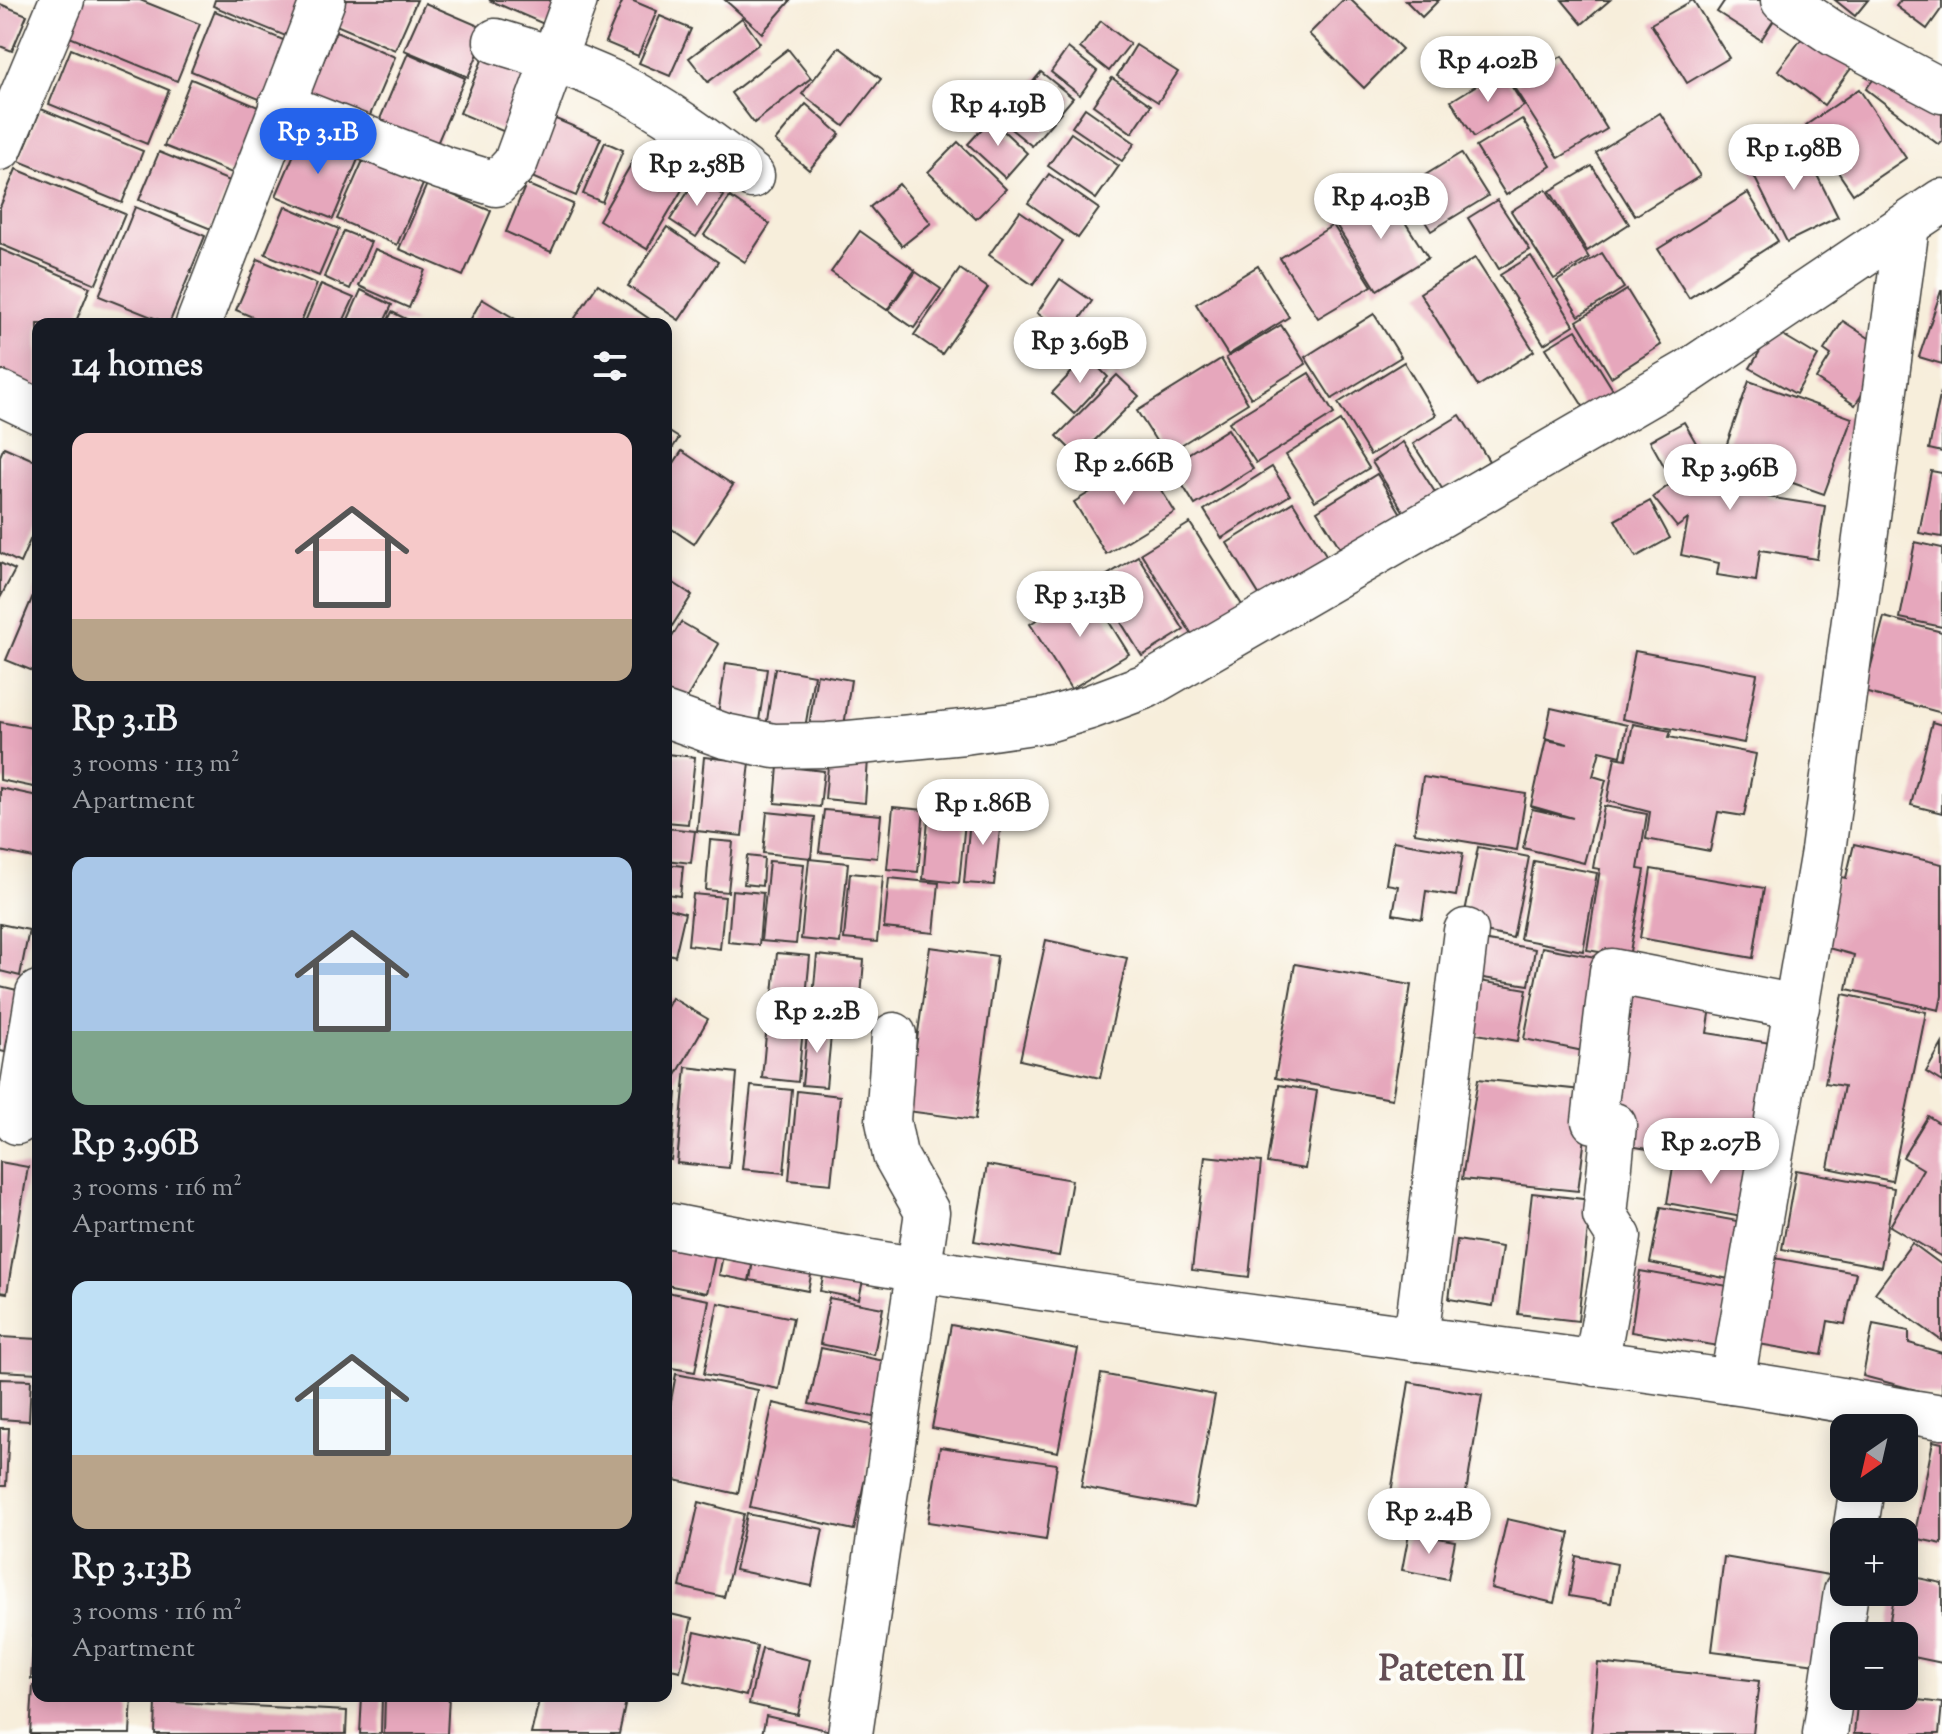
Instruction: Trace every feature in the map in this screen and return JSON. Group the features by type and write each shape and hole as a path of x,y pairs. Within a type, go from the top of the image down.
{"street":[{"path":"2,138 62,0"},
{"path":"200,318 323,0"},
{"path":"281,105 443,168 496,184 515,164 575,0"},
{"path":"1783,0 1834,34 1942,91"},
{"path":"496,41 554,58 613,83 658,108 752,176"},
{"path":"672,717 725,736 774,746 828,745 964,732 1047,720 1146,686 1688,372 1942,201"},
{"path":"1732,1382 1823,851 1907,226"},
{"path":"0,393 32,408"},
{"path":"1416,1339 1466,931"},
{"path":"1596,1364 1619,1237 1605,1215 1614,1125 1594,1121 1612,971 1797,1007"},
{"path":"18,1122 32,1032"},
{"path":"850,1734 916,1269 927,1212 895,1155 888,1121 894,1035"},
{"path":"672,1226 805,1253 1732,1382 1861,1414"},
{"path":"1918,1416 1941,1416"},
{"path":"1825,1734 1844,1606"}],"building":[{"path":"82,0 140,0 200,24 177,81 67,36"},
{"path":"215,0 323,0 305,44 213,6"},
{"path":"346,0 417,0 395,50 336,25"},
{"path":"489,0 565,0 553,28"},
{"path":"623,0 631,0 657,11 638,56 605,42"},
{"path":"725,0 791,0 762,33"},
{"path":"1343,0 1351,0 1402,49 1364,88 1309,34"},
{"path":"1405,0 1439,0 1422,17"},
{"path":"1562,0 1610,0 1582,24"},
{"path":"1693,0 1729,58 1687,83 1651,24"},
{"path":"1725,0 1773,0 1783,6 1761,40 1717,12"},
{"path":"1835,0 1868,0 1855,16"},
{"path":"1901,0 1942,0 1942,8 1927,29 1896,6"},
{"path":"425,3 488,30 468,77 404,50"},
{"path":"0,4 27,15 12,51 0,46"},
{"path":"215,11 288,42 264,101 191,71"},
{"path":"660,16 691,29 670,76 639,63"},
{"path":"742,18 760,43 708,82 689,58"},
{"path":"1101,21 1130,44 1109,71 1080,48"},
{"path":"1809,29 1855,63 1824,105 1778,70"},
{"path":"336,31 395,57 362,134 303,109"},
{"path":"1136,45 1178,72 1158,102 1117,76"},
{"path":"839,47 881,79 844,126 802,94"},
{"path":"487,48 539,70 512,135 460,113"},
{"path":"1068,48 1097,71 1080,95 1051,72"},
{"path":"71,49 169,90 147,144 49,104"},
{"path":"788,49 811,78 754,123 731,93"},
{"path":"408,53 465,78 431,158 374,133"},
{"path":"1562,56 1607,129 1559,158 1513,86"},
{"path":"1887,62 1942,103 1942,142 1939,145 1866,89"},
{"path":"1501,70 1524,106 1474,137 1451,101"},
{"path":"1041,72 1073,98 1032,146 1001,121"},
{"path":"1112,78 1151,105 1132,133 1093,105"},
{"path":"191,79 263,109 237,175 164,146"},
{"path":"1859,89 1906,158 1853,194 1806,125"},
{"path":"806,104 840,134 809,170 775,141"},
{"path":"1085,108 1135,143 1122,161 1072,127"},
{"path":"41,109 143,151 122,203 19,161"},
{"path":"1660,113 1700,176 1635,216 1596,153"},
{"path":"551,117 601,138 576,196 527,175"},
{"path":"991,119 1027,153 1005,178 968,144"},
{"path":"1522,119 1551,166 1506,195 1476,147"},
{"path":"303,133 359,157 333,219 276,196"},
{"path":"1071,133 1119,166 1096,199 1048,166"},
{"path":"1800,141 1838,217 1787,242 1749,166"},
{"path":"605,142 623,150 602,202 583,194"},
{"path":"958,142 1006,189 976,219 928,172"},
{"path":"159,152 230,181 211,229 139,200"},
{"path":"1461,153 1488,196 1431,231 1404,188"},
{"path":"365,156 424,182 397,245 337,219"},
{"path":"634,159 683,188 647,249 599,220"},
{"path":"1592,166 1629,224 1587,251 1550,191"},
{"path":"16,169 125,214 96,284 0,244 0,207"},
{"path":"1049,174 1099,209 1078,238 1028,203"},
{"path":"697,178 724,196 696,237 670,220"},
{"path":"427,184 491,211 463,276 399,249"},
{"path":"526,184 573,204 551,252 506,232"},
{"path":"899,184 931,223 902,246 870,207"},
{"path":"1546,189 1589,258 1554,279 1511,211"},
{"path":"1385,191 1428,258 1377,290 1335,223"},
{"path":"1748,193 1778,241 1689,298 1658,249"},
{"path":"730,197 770,224 745,262 704,235"},
{"path":"1497,200 1530,250 1499,269 1468,218"},
{"path":"285,206 339,229 319,276 265,254"},
{"path":"135,207 205,236 171,318 154,318 99,296"},
{"path":"1020,211 1063,241 1033,285 989,255"},
{"path":"1333,225 1372,286 1318,318 1280,258"},
{"path":"667,227 718,262 679,320 628,286"},
{"path":"344,231 371,242 350,289 324,277"},
{"path":"860,231 915,270 887,310 831,272"},
{"path":"0,249 90,287 77,318 32,318 32,390 0,377"},
{"path":"375,249 425,270 409,308 359,286"},
{"path":"1602,253 1624,288 1579,316 1557,281"},
{"path":"1531,256 1574,325 1544,344 1500,275"},
{"path":"1475,258 1534,351 1478,386 1420,293"},
{"path":"258,259 317,284 303,318 255,318 236,310"},
{"path":"1258,266 1289,317 1228,355 1196,304"},
{"path":"960,269 988,288 942,354 914,335"},
{"path":"916,272 941,289 914,328 888,310"},
{"path":"1060,279 1092,301 1069,335 1037,313"},
{"path":"321,284 354,298 345,318 307,318"},
{"path":"598,284 648,318 575,318"},
{"path":"361,290 392,305 386,318 349,318"},
{"path":"1627,290 1661,345 1611,377 1577,321"},
{"path":"1942,291 1942,364 1919,357"},
{"path":"482,299 514,318 471,318"},
{"path":"392,312 404,318 389,318"},
{"path":"1374,314 1401,357 1332,399 1305,357"},
{"path":"1843,321 1881,346 1865,369 1874,376 1855,405 1816,379 1831,355 1824,350"},
{"path":"1281,325 1306,364 1251,398 1226,358"},
{"path":"1773,329 1818,356 1796,394 1750,368"},
{"path":"1576,330 1615,393 1586,411 1546,348"},
{"path":"1087,356 1108,377 1074,414 1052,393"},
{"path":"1221,359 1248,403 1165,455 1137,411"},
{"path":"1404,362 1436,415 1370,455 1338,403"},
{"path":"1309,373 1334,414 1256,463 1229,422"},
{"path":"1117,375 1139,396 1078,457 1057,436"},
{"path":"1749,381 1852,418 1824,494 1722,458"},
{"path":"1942,391 1942,452 1929,449"},
{"path":"1460,415 1489,461 1443,490 1413,444"},
{"path":"1340,421 1369,468 1315,501 1286,455"},
{"path":"1684,422 1707,462 1728,489 1723,492 1729,494 1732,480 1770,486 1768,497 1825,506 1817,559 1760,550 1756,581 1717,575 1719,563 1681,555 1688,519 1677,527 1653,497 1673,482 1650,441"},
{"path":"1228,429 1253,469 1195,505 1170,465"},
{"path":"672,434 679,438 672,449"},
{"path":"1403,442 1440,500 1409,520 1372,462"},
{"path":"4,447 32,459 32,536 20,563 0,553 0,456"},
{"path":"682,451 733,485 694,544 672,529 672,466"},
{"path":"1142,460 1175,512 1106,554 1074,502"},
{"path":"1272,467 1290,495 1222,538 1204,510"},
{"path":"1931,471 1942,473 1942,537 1919,533"},
{"path":"1377,474 1403,517 1344,554 1317,511"},
{"path":"1650,501 1670,538 1636,557 1615,520"},
{"path":"1293,502 1331,563 1265,604 1227,543"},
{"path":"1190,523 1242,605 1193,636 1141,553"},
{"path":"1915,542 1942,548 1942,627 1900,618"},
{"path":"1138,556 1184,630 1142,656 1096,582"},
{"path":"0,563 15,570 0,598"},
{"path":"672,582 692,595 672,626"},
{"path":"1088,588 1129,654 1071,689 1030,624"},
{"path":"32,598 32,671 6,660"},
{"path":"1884,617 1942,632 1942,713 1864,692"},
{"path":"681,622 719,644 680,709 672,704 672,637"},
{"path":"1635,651 1757,674 1744,743 1622,719"},
{"path":"726,663 767,669 758,727 717,720"},
{"path":"775,668 814,675 803,740 765,734"},
{"path":"817,674 851,680 842,739 808,733"},
{"path":"1551,708 1627,725 1621,756 1600,751 1593,776 1606,780 1584,863 1523,848 1532,809 1573,818 1531,806 1546,740 1568,744 1545,738"},
{"path":"0,722 32,728 32,787 0,780"},
{"path":"1932,722 1942,725 1942,813 1911,805"},
{"path":"1633,724 1671,731 1669,737 1756,754 1744,816 1718,812 1710,851 1646,839 1650,812 1607,801 1615,757 1626,759"},
{"path":"672,755 695,757 688,824 672,823"},
{"path":"829,755 868,759 865,803 825,799"},
{"path":"704,757 750,762 742,836 697,831"},
{"path":"778,766 824,771 820,807 775,803"},
{"path":"1423,777 1526,794 1517,850 1414,833"},
{"path":"0,788 32,795 32,858 0,851"},
{"path":"1604,806 1647,814 1638,869 1645,870 1629,957 1587,950 1600,869 1593,868"},
{"path":"893,807 924,810 918,872 887,869"},
{"path":"929,808 966,811 959,883 923,879"},
{"path":"971,808 1002,811 994,885 964,883"},
{"path":"824,810 881,815 877,858 819,852"},
{"path":"767,812 815,817 811,858 763,853"},
{"path":"672,829 695,831 691,863 672,861"},
{"path":"710,840 733,842 728,892 706,890"},
{"path":"1393,841 1463,853 1456,896 1426,891 1422,919 1393,914 1398,886 1386,884"},
{"path":"1854,844 1942,864 1942,996 1939,1010 1847,989 1854,955 1821,946 1837,876 1846,878"},
{"path":"1478,847 1529,857 1513,938 1462,927"},
{"path":"747,856 764,858 762,886 744,884"},
{"path":"809,859 848,863 840,943 801,939"},
{"path":"769,861 804,864 796,944 761,941"},
{"path":"1534,861 1597,873 1583,951 1520,939"},
{"path":"672,865 683,866 680,896 672,895"},
{"path":"1651,869 1764,888 1753,958 1640,938"},
{"path":"850,873 883,876 877,942 844,939"},
{"path":"889,878 939,883 934,933 884,928"},
{"path":"732,890 763,893 759,945 728,942"},
{"path":"693,894 725,897 720,949 688,945"},
{"path":"672,910 685,913 675,956 672,955"},
{"path":"0,924 29,930 20,976 0,971"},
{"path":"1476,939 1535,949 1529,985 1470,976"},
{"path":"1046,940 1127,958 1100,1078 1020,1060"},
{"path":"930,947 997,956 975,1120 907,1111"},
{"path":"1542,947 1606,959 1588,1052 1524,1039"},
{"path":"777,953 810,956 804,1017 771,1014"},
{"path":"817,955 864,960 859,1022 811,1017"},
{"path":"1295,964 1411,985 1392,1099 1275,1078"},
{"path":"1480,981 1527,989 1518,1041 1471,1033"},
{"path":"0,986 17,990 5,1052 0,1051"},
{"path":"1622,994 1713,995 1707,1033 1777,1044 1763,1138 1696,1128 1692,1156 1623,1145 1600,1118"},
{"path":"1843,994 1926,1012 1892,1181 1828,1168 1844,1086 1825,1083"},
{"path":"672,998 708,1019 672,1082"},
{"path":"808,1023 832,1025 826,1087 802,1085"},
{"path":"767,1024 803,1028 798,1082 762,1078"},
{"path":"1942,1044 1942,1082 1926,1072"},
{"path":"686,1067 737,1073 729,1168 677,1163"},
{"path":"1478,1079 1591,1091 1578,1191 1462,1179"},
{"path":"1279,1085 1317,1091 1305,1169 1267,1163"},
{"path":"751,1086 792,1090 784,1173 742,1169"},
{"path":"797,1091 840,1096 831,1184 789,1180"},
{"path":"672,1093 677,1093 672,1149"},
{"path":"1928,1116 1942,1125 1942,1257 1890,1226 1923,1169 1903,1157"},
{"path":"1675,1155 1756,1169 1747,1218 1667,1203"},
{"path":"1205,1156 1261,1162 1249,1277 1192,1270"},
{"path":"0,1162 28,1167 7,1293 0,1292"},
{"path":"987,1165 1072,1180 1059,1256 974,1241"},
{"path":"1796,1170 1894,1188 1881,1267 1782,1249"},
{"path":"1532,1193 1591,1200 1578,1321 1518,1314"},
{"path":"1661,1207 1737,1221 1729,1279 1650,1263"},
{"path":"1457,1240 1502,1247 1493,1306 1449,1299"},
{"path":"672,1243 717,1246 707,1293 672,1286"},
{"path":"1912,1243 1942,1265 1942,1341 1875,1293"},
{"path":"725,1246 814,1259 808,1291 750,1280 753,1260 749,1281 719,1275"},
{"path":"1769,1257 1856,1273 1845,1324 1828,1321 1822,1355 1753,1343"},
{"path":"826,1263 865,1271 859,1299 820,1291"},
{"path":"1640,1271 1728,1286 1719,1346 1631,1332"},
{"path":"672,1293 709,1300 695,1372 672,1368"},
{"path":"829,1298 883,1308 874,1355 820,1344"},
{"path":"718,1303 793,1318 779,1389 704,1374"},
{"path":"1873,1324 1909,1331 1909,1343 1942,1353 1942,1391 1939,1396 1863,1376"},
{"path":"951,1325 1078,1349 1058,1452 932,1428"},
{"path":"0,1337 32,1339 32,1373 0,1371"},
{"path":"821,1348 889,1362 878,1418 809,1404"},
{"path":"676,1374 758,1390 738,1494 672,1479 672,1395"},
{"path":"1101,1374 1215,1395 1194,1508 1081,1487"},
{"path":"0,1379 31,1380 29,1421 0,1419"},
{"path":"1409,1382 1482,1395 1464,1505 1391,1493"},
{"path":"773,1403 876,1426 854,1530 750,1507"},
{"path":"0,1428 9,1428 6,1486 0,1486"},
{"path":"1933,1441 1942,1443 1942,1544 1918,1539 1918,1518"},
{"path":"940,1447 1057,1464 1046,1540 928,1522"},
{"path":"699,1502 744,1514 724,1597 680,1587"},
{"path":"747,1514 823,1529 812,1586 735,1570"},
{"path":"1507,1519 1570,1533 1554,1603 1491,1588"},
{"path":"1409,1533 1455,1541 1448,1579 1402,1570"},
{"path":"1576,1556 1617,1564 1611,1603 1569,1596"},
{"path":"1724,1557 1829,1575 1816,1664 1712,1651"},
{"path":"1918,1578 1942,1583 1942,1663 1918,1658 1918,1622 1890,1622 1892,1606 1918,1606"},
{"path":"672,1614 692,1619 680,1671 672,1669"},
{"path":"695,1632 757,1646 746,1696 684,1681"},
{"path":"762,1648 810,1660 798,1715 749,1704"},
{"path":"1598,1663 1759,1681 1753,1734 1591,1734"},
{"path":"1918,1700 1942,1703 1939,1734 1854,1734 1857,1710 1918,1710"},
{"path":"32,1702 132,1702 130,1734 30,1734"},
{"path":"156,1702 347,1711 346,1734 155,1734"},
{"path":"362,1702 382,1702 381,1734 360,1734"},
{"path":"385,1702 449,1702 447,1734 384,1734"},
{"path":"539,1702 626,1702 619,1734 531,1734"},
{"path":"766,1716 840,1733 762,1734"}],"district":[{"name":"Pateten II","path":"1452,1667"}]}
